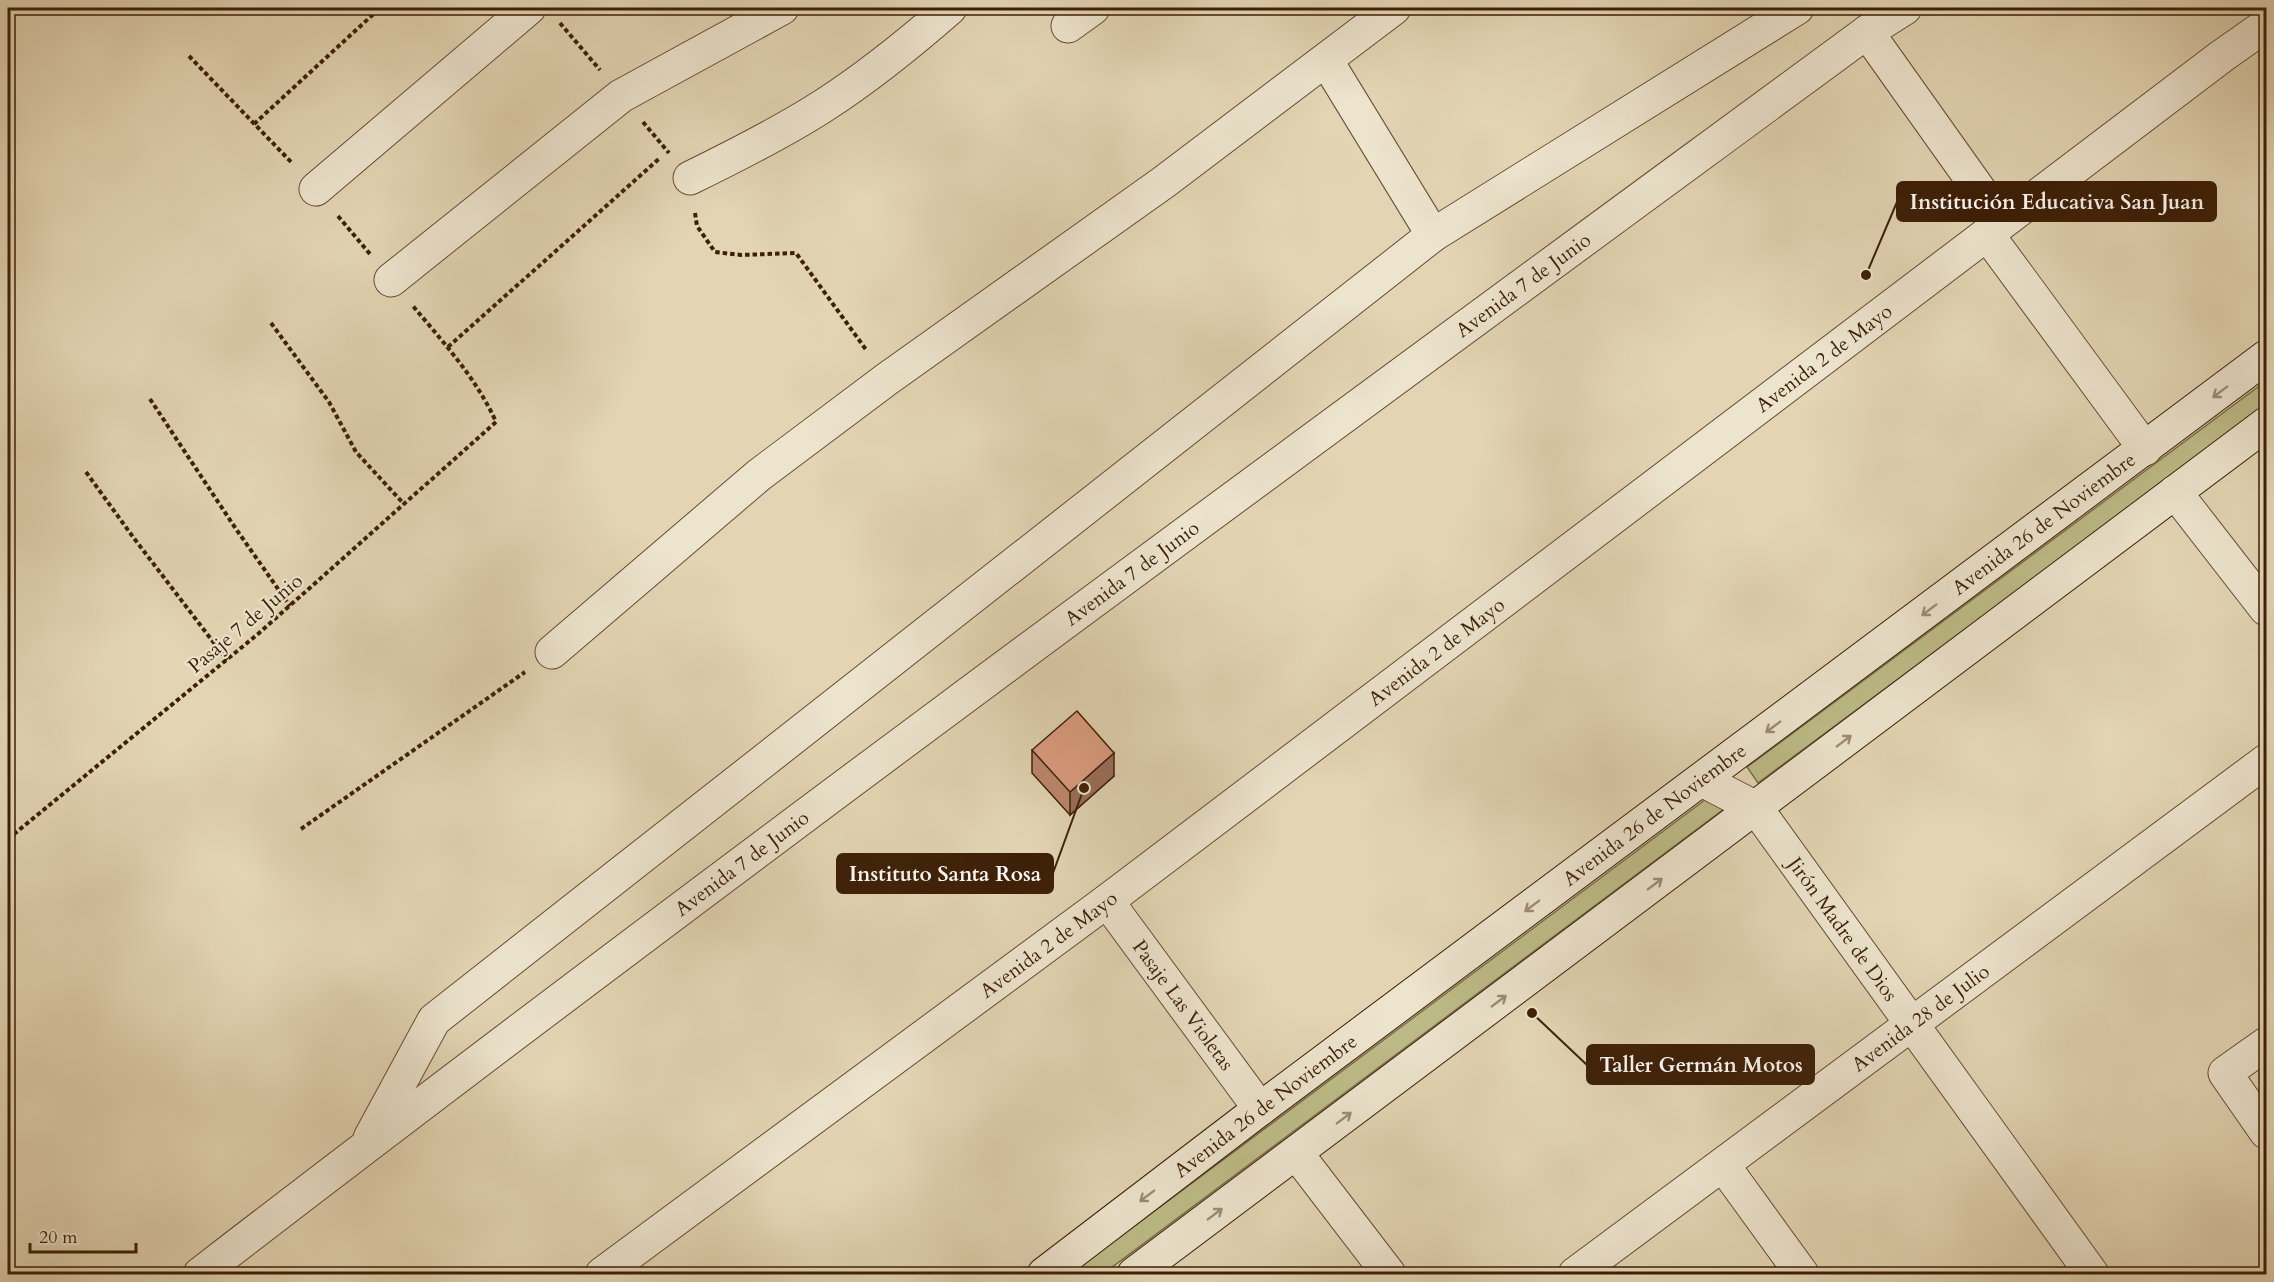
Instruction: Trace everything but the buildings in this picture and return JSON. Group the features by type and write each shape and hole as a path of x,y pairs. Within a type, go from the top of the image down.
{"street":[{"path":"316,189 528,8"},
{"path":"391,280 621,96 782,8"},
{"path":"690,178 746,151 824,106 906,47 950,8"},
{"path":"552,652 759,475 887,379 1164,182 1394,8"},
{"name":"Avenida 7 de Junio","path":"365,1147 434,1020 1432,235 1797,8"},
{"name":"Avenida 7 de Junio","path":"200,1275 365,1147 946,710 1867,32 1905,8"},
{"name":"Avenida 2 de Mayo","path":"602,1275 1107,901 2266,25"},
{"path":"1867,32 1995,228 2145,449"},
{"path":"1326,60 1432,235"},
{"name":"Avenida 26 de Noviembre","path":"1044,1275 1260,1109 2266,357"},
{"path":"1134,1275 2266,424"},
{"path":"2175,492 2266,609"},
{"name":"Avenida 28 de Julio","path":"1575,1275 2266,761"},
{"name":"Jirón Madre de Dios","path":"1702,780 1755,808 2092,1275"},
{"name":"Pasaje Las Violetas","path":"1107,901 1260,1109"},
{"path":"2266,1044 2225,1073 2266,1132"},
{"path":"1297,1154 1389,1275"},
{"path":"1723,1165 1802,1275"}],"path":[{"path":"254,124 380,8"},
{"path":"189,56 316,189 448,347 667,151"},
{"path":"271,323 329,402 356,452 404,504"},
{"name":"Pasaje 7 de Junio","path":"8,839 227,660 496,422 480,393 448,347"},
{"path":"150,399 236,530 290,606"},
{"path":"86,472 227,660"},
{"path":"301,829 552,652"}],"shaded area":[{"path":"2266,381 2266,406 1758,783 1747,767"},
{"path":"1713,794 1724,809 1103,1274 1070,1274"}],"place":[{"name":"Institución Educativa San Juan","path":"1866,275"},
{"name":"Instituto Santa Rosa","path":"1084,788"},
{"name":"Taller Germán Motos","path":"1532,1013"}]}
